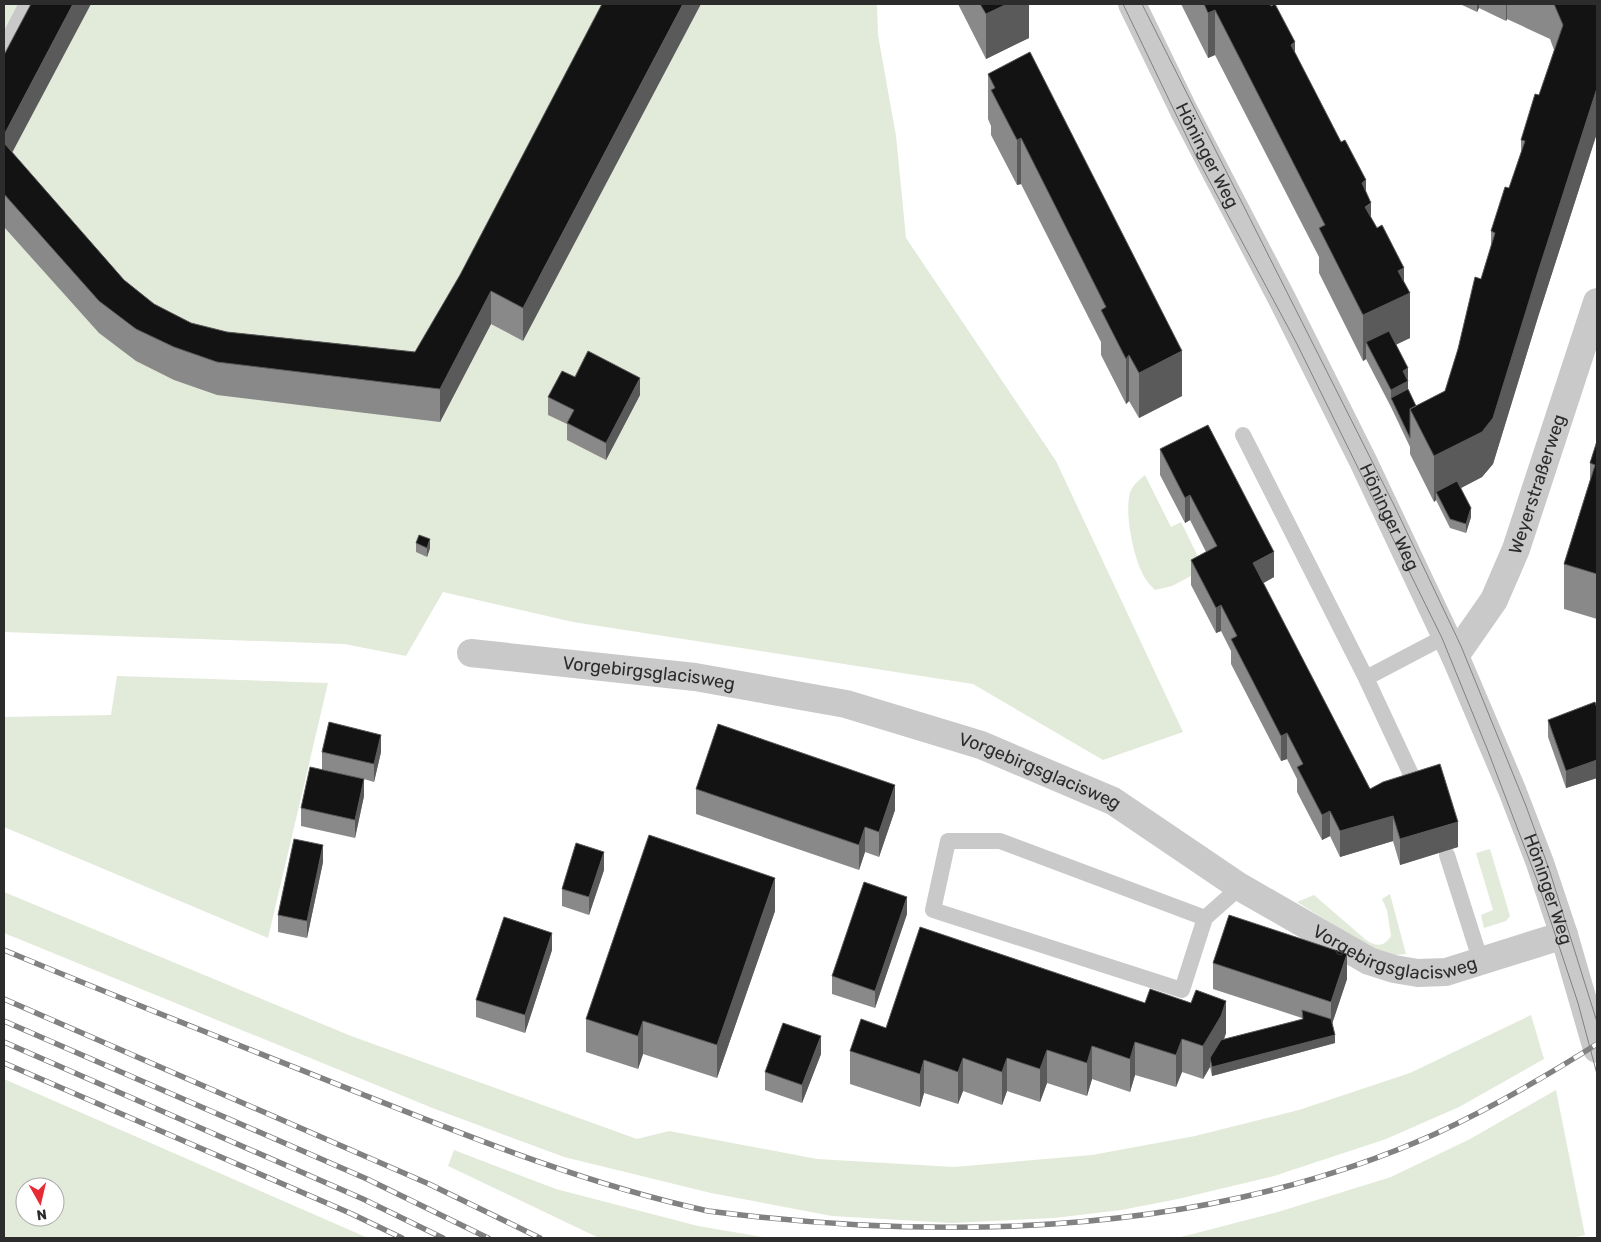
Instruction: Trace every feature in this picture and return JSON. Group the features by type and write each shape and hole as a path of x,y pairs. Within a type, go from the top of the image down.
{"street":[{"name":"Höninger Weg","path":"1132,4 1184,112 1281,297 1363,461 1451,646 1512,790 1564,935 1597,1049"},
{"name":"Weyerstraßerweg","path":"1451,646 1494,600 1516,549 1597,302"},
{"name":"Vorgebirgsglacisweg","path":"471,653 695,677 846,704 981,745 1113,801 1240,887 1369,961 1394,969 1418,973 1446,972 1564,935"}],"lane":[{"path":"4,48 27,4"},
{"path":"1243,435 1366,678 1416,785"},
{"path":"1366,678 1451,646"},
{"path":"1205,918 1000,841 948,841 933,910 1182,990 1205,918 1240,887"},
{"path":"1447,855 1481,962"}],"green space":[{"path":"4,4 877,4 878,35 896,136 906,238 1056,461 1183,732 1103,760 973,684 573,622 443,592 406,656 344,644 4,632"},
{"path":"1145,475 1171,527 1181,522 1204,569 1172,586 1155,590 1147,581 1137,560 1129,524 1128,502 1130,493 1138,481"},
{"path":"117,676 328,683 268,938 4,827 4,717 111,715"},
{"path":"1490,849 1510,916 1506,921 1484,928 1481,915 1493,910 1476,853"},
{"path":"4,892 351,1036 637,1139 669,1131 817,1159 954,1167 1092,1155 1195,1136 1299,1110 1410,1073 1531,1015 1544,1059 1459,1107 1386,1139 1274,1176 1178,1199 1121,1210 1054,1218 952,1223 832,1216 711,1193 564,1157 435,1109 4,933"},
{"path":"1390,894 1406,954 1384,956 1297,902 1314,895 1366,940 1380,945 1391,936 1387,910 1382,899"},
{"path":"4,1079 368,1238 4,1238"},
{"path":"1556,1090 1585,1235 1572,1238 1168,1238 1181,1237 1278,1212 1391,1177 1470,1139"},
{"path":"454,1150 556,1189 698,1226 768,1238 599,1238 448,1166"}],"building":[{"path":"31,4 73,4 4,135 4,55"},
{"path":"602,4 683,4 523,308 491,291 440,389 217,362 174,347 136,329 99,301 4,194 4,143 124,280 154,304 191,323 227,332 415,352 460,275"},
{"path":"980,4 1007,4 986,14"},
{"path":"1204,4 1270,4 1271,6 1275,4 1295,42 1291,45 1341,142 1345,140 1366,180 1362,183 1371,203 1365,207 1377,228 1382,225 1404,268 1398,271 1410,293 1363,315 1319,228 1325,225 1215,10 1208,13"},
{"path":"1554,4 1597,4 1597,88 1493,418 1482,432 1434,456 1410,409 1445,391 1458,349 1475,277 1481,279 1495,233 1491,231 1505,187 1509,188 1525,141 1521,140 1535,94 1539,95 1563,25"},
{"path":"1030,52 1182,351 1139,373 1129,355 1126,359 1101,310 1106,307 1021,138 1017,140 991,90 995,88 988,74"},
{"path":"1389,331 1408,368 1403,371 1408,381 1391,390 1366,342"},
{"path":"588,351 640,378 606,443 567,423 574,410 548,397 562,371 575,377"},
{"path":"1408,389 1416,406 1410,409 1410,438 1391,398"},
{"path":"1208,425 1274,552 1253,563 1370,789 1383,782 1440,764 1458,822 1400,839 1393,816 1340,831 1330,811 1322,815 1297,767 1303,764 1287,733 1281,736 1231,639 1237,636 1221,605 1216,608 1191,560 1217,546 1190,495 1185,498 1160,449"},
{"path":"1597,441 1597,574 1564,564 1595,465 1590,463"},
{"path":"1457,481 1471,508 1466,524 1450,519 1436,492"},
{"path":"419,535 430,539 427,548 416,543"},
{"path":"1595,702 1597,708 1597,760 1566,771 1548,720"},
{"path":"329,722 381,735 374,764 322,752"},
{"path":"718,724 895,785 879,832 865,827 859,845 696,789"},
{"path":"310,767 364,779 355,820 301,808"},
{"path":"649,835 775,878 717,1045 643,1021 638,1036 586,1019"},
{"path":"294,839 323,845 307,921 278,915"},
{"path":"576,843 604,852 589,897 562,889"},
{"path":"864,882 907,897 875,991 832,976"},
{"path":"1229,915 1347,954 1331,1002 1213,963"},
{"path":"504,917 552,933 525,1015 476,1000"},
{"path":"920,927 1145,1003 1150,989 1191,1003 1196,990 1226,1001 1221,1016 1203,1046 1182,1039 1176,1055 1135,1042 1130,1059 1092,1046 1087,1063 1047,1050 1040,1069 1007,1058 1002,1072 963,1058 958,1072 924,1060 920,1074 850,1051 861,1019 886,1028"},
{"path":"1302,1010 1331,1019 1335,1035 1212,1067 1210,1058 1221,1040 1303,1019"},
{"path":"783,1023 821,1036 802,1085 765,1072"}],"tram line":[{"path":"1123,4 1196,156 1296,342 1442,638 1488,751 1537,880 1578,1003 1597,1074"},
{"path":"1142,4 1394,505 1461,646 1526,806 1549,869 1597,1022"}],"railway":[{"path":"4,950 449,1128 577,1175 708,1211 799,1221 891,1226 984,1227 1077,1222 1169,1211 1260,1193 1349,1168 1435,1134 1518,1092 1597,1044"},
{"path":"4,999 429,1184 540,1238"},
{"path":"4,1021 367,1179 488,1238"},
{"path":"4,1042 363,1199 443,1238"},
{"path":"4,1063 352,1214 402,1238"}]}
